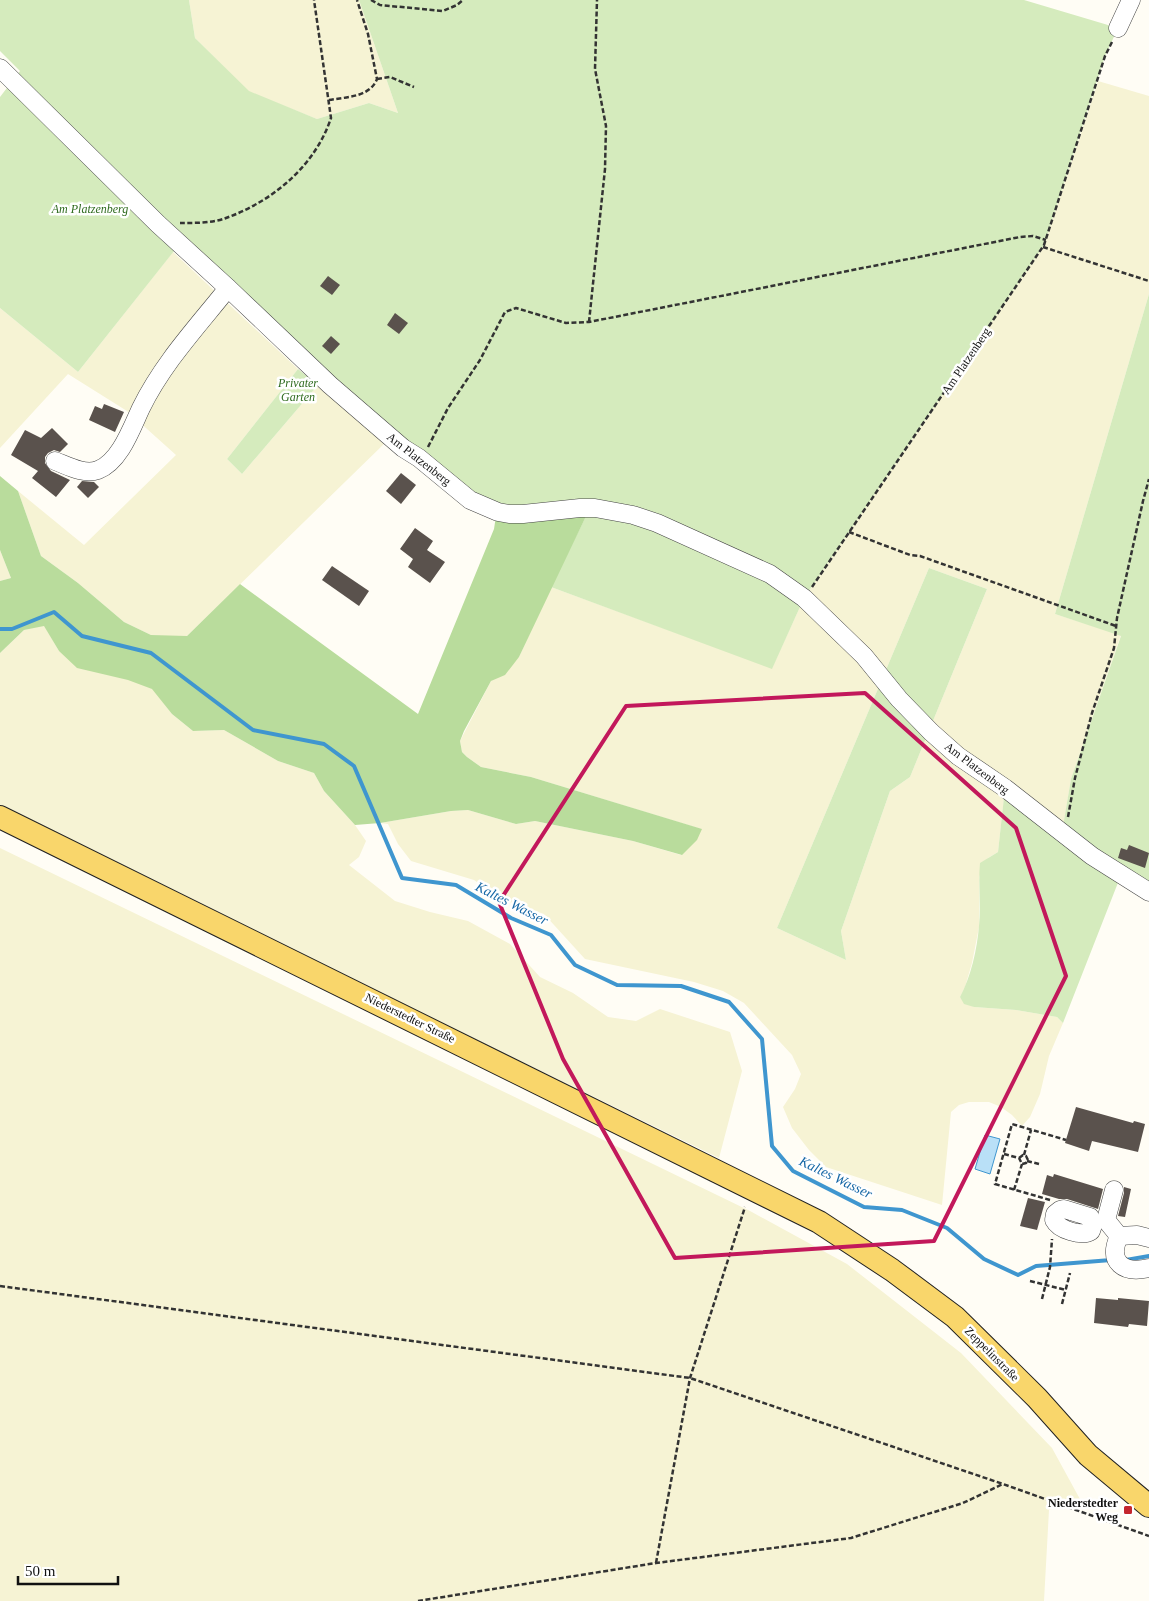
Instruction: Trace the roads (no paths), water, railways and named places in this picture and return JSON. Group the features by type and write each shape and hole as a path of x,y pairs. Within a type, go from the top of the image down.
{"main road":[{"name":"Niederstedter Straße","path":"0,817 819,1222"},
{"name":"Zeppelinstraße","path":"819,1222 892,1270 955,1317 1036,1398 1088,1456 1149,1506"}],"street":[{"path":"1118,28 1131,0"},
{"name":"Am Platzenberg","path":"0,68 158,224 330,385 403,448 419,458 470,500 498,512 510,514 595,508 633,515 657,523 770,574 804,598 864,656 899,698 931,732 958,756 1004,788 1092,856 1149,892"},
{"path":"54,461 84,472 99,470 112,461 125,442 166,363 228,288"},
{"path":"1058,1210 1054,1219 1059,1227 1085,1234 1099,1221 1114,1190"},
{"path":"1099,1221 1119,1236 1137,1235 1149,1238"},
{"path":"1119,1236 1116,1243 1118,1263 1123,1268 1133,1270 1149,1268"}],"water":[{"path":"985,1135 1000,1139 990,1174 975,1169"}],"waterway":[{"name":"Kaltes Wasser","path":"0,629 12,629 54,612 82,636 151,653 253,730 324,744 354,766 402,878 456,885 511,918 551,935 575,965 617,985 681,986 729,1002 762,1039 772,1146 793,1171 864,1207 902,1210 947,1228 984,1259 1018,1275 1036,1266 1111,1260"},
{"name":"Kaltes Wasser","path":"1126,1260 1149,1256"}],"place":[{"name":"Niederstedter Weg","path":"1128,1510"}],"park label":[{"name":"Privater Garten","path":"298,390"}]}
